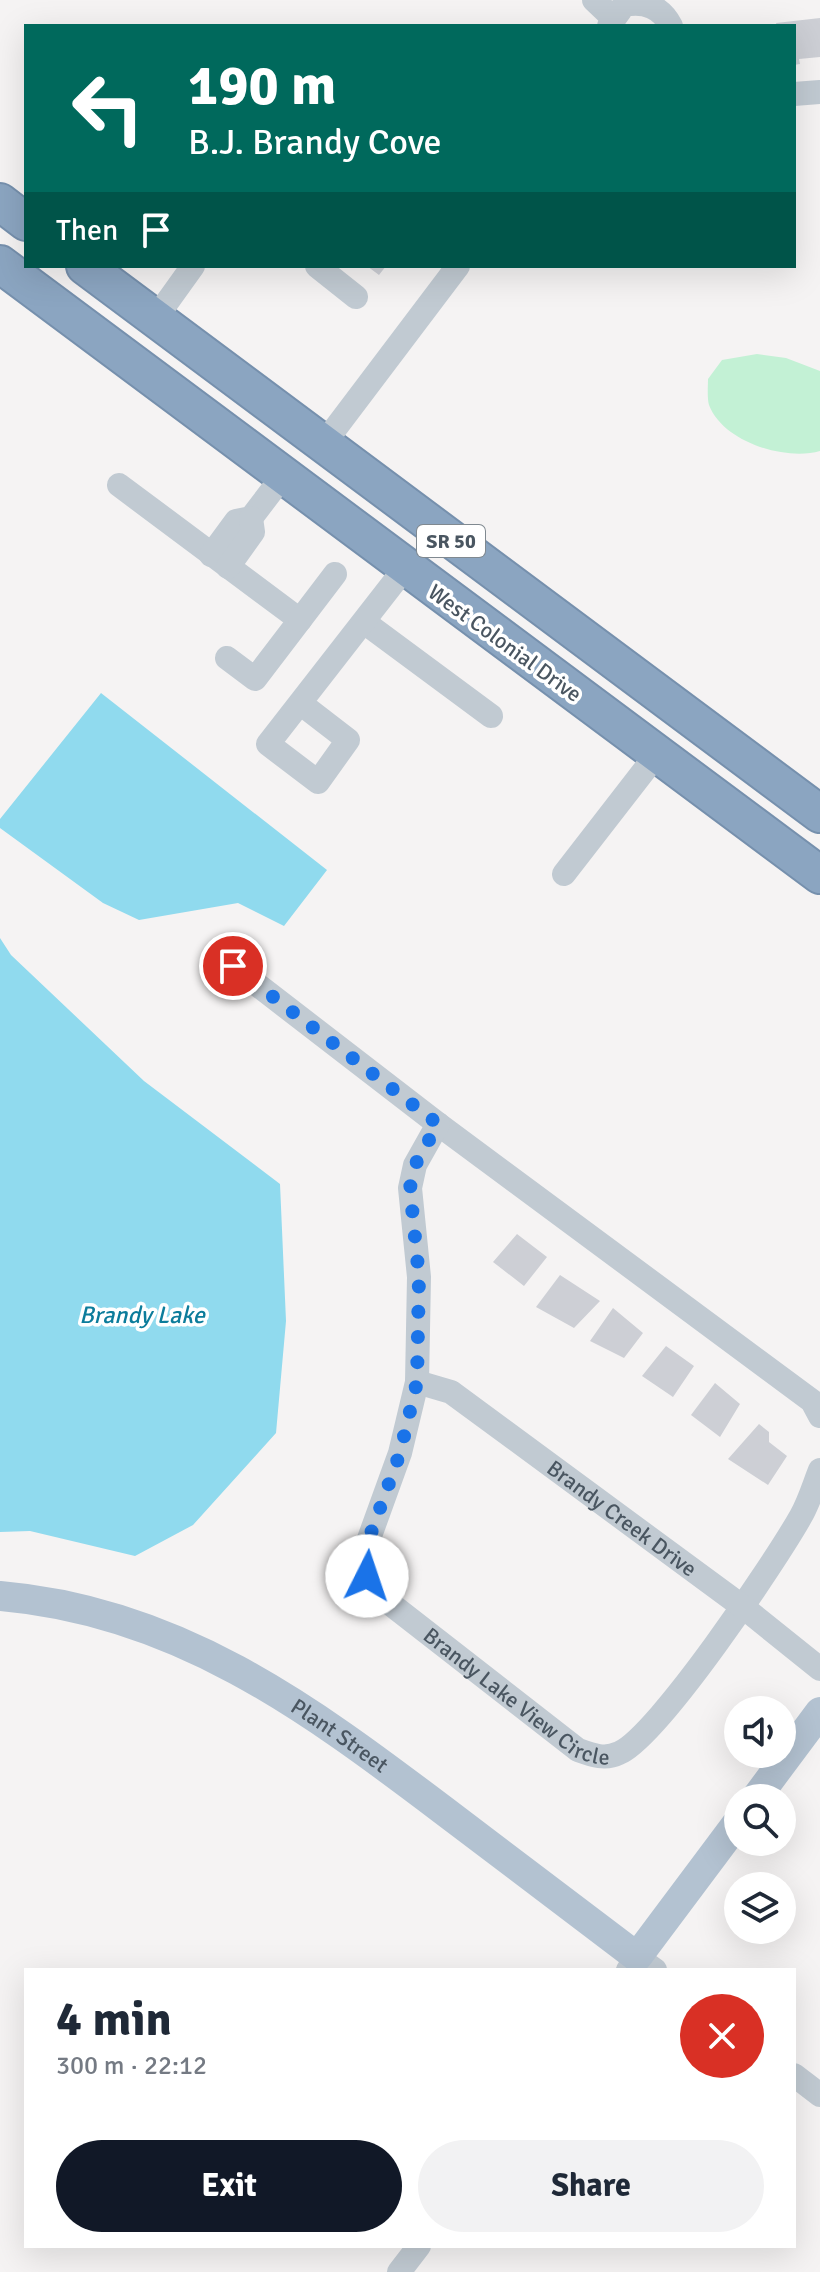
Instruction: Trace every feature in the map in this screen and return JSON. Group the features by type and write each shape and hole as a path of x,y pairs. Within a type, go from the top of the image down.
{"highway":[{"path":"0,202 24,220"},
{"name":"West Colonial Drive","path":"0,264 820,875"},
{"name":"SR 50","path":"88,268 322,446 820,814"},
{"path":"221,431 285,455 305,455 322,446"},
{"path":"283,476 335,476 448,539"}],"main road":[{"name":"Plant Street","path":"0,1596 111,1616 185,1642 274,1688 354,1743 640,1966"},
{"path":"766,1784 820,1712"},
{"path":"640,1966 724,1843"}],"street":[{"path":"594,0 611,22 624,5 637,3 661,11 670,24"},
{"path":"796,94 820,92"},
{"path":"155,319 192,268"},
{"path":"320,268 356,297"},
{"path":"322,446 456,268"},
{"path":"220,561 236,521 251,518 283,476"},
{"path":"119,485 300,620"},
{"path":"300,703 405,568"},
{"path":"227,658 255,679 335,574"},
{"path":"364,622 491,716"},
{"path":"564,874 657,754"},
{"path":"233,966 438,1124 812,1401 820,1416"},
{"name":"Brandy Lake View Circle","path":"438,1124 415,1165 410,1188 419,1277 417,1382 400,1453 366,1547 367,1576 379,1595 578,1750 601,1757 620,1753 642,1737 743,1607 802,1514 820,1470"},
{"name":"Brandy Creek Drive","path":"417,1382 451,1392 743,1607 820,1669"},
{"path":"796,2077 820,2095"},
{"path":"399,2272 417,2248"}],"green space":[{"path":"757,354 786,358 820,371 820,451 790,453 757,446 727,429 716,418 708,402 708,379 722,360"}],"water":[{"path":"101,693 327,870 284,926 238,903 139,920 103,903 0,828 0,819"},
{"name":"Brandy Lake","path":"0,938 11,955 144,1081 280,1184 286,1321 276,1433 193,1525 135,1556 30,1531 0,1532"}],"building":[{"path":"820,18 820,57 799,59 800,64 796,65 796,24 776,23"},
{"path":"370,268 384,268 379,275"},
{"path":"517,1234 547,1257 524,1286 493,1262"},
{"path":"560,1275 600,1301 574,1328 536,1307"},
{"path":"613,1308 643,1333 624,1358 590,1341"},
{"path":"666,1346 694,1366 673,1397 642,1376"},
{"path":"715,1383 740,1404 720,1437 691,1415"},
{"path":"759,1424 769,1432 769,1442 787,1456 768,1485 728,1459"}],"route":[{"path":"233,966 438,1124 415,1165 410,1188 419,1277 417,1382 400,1453 366,1547 367,1576"}]}
